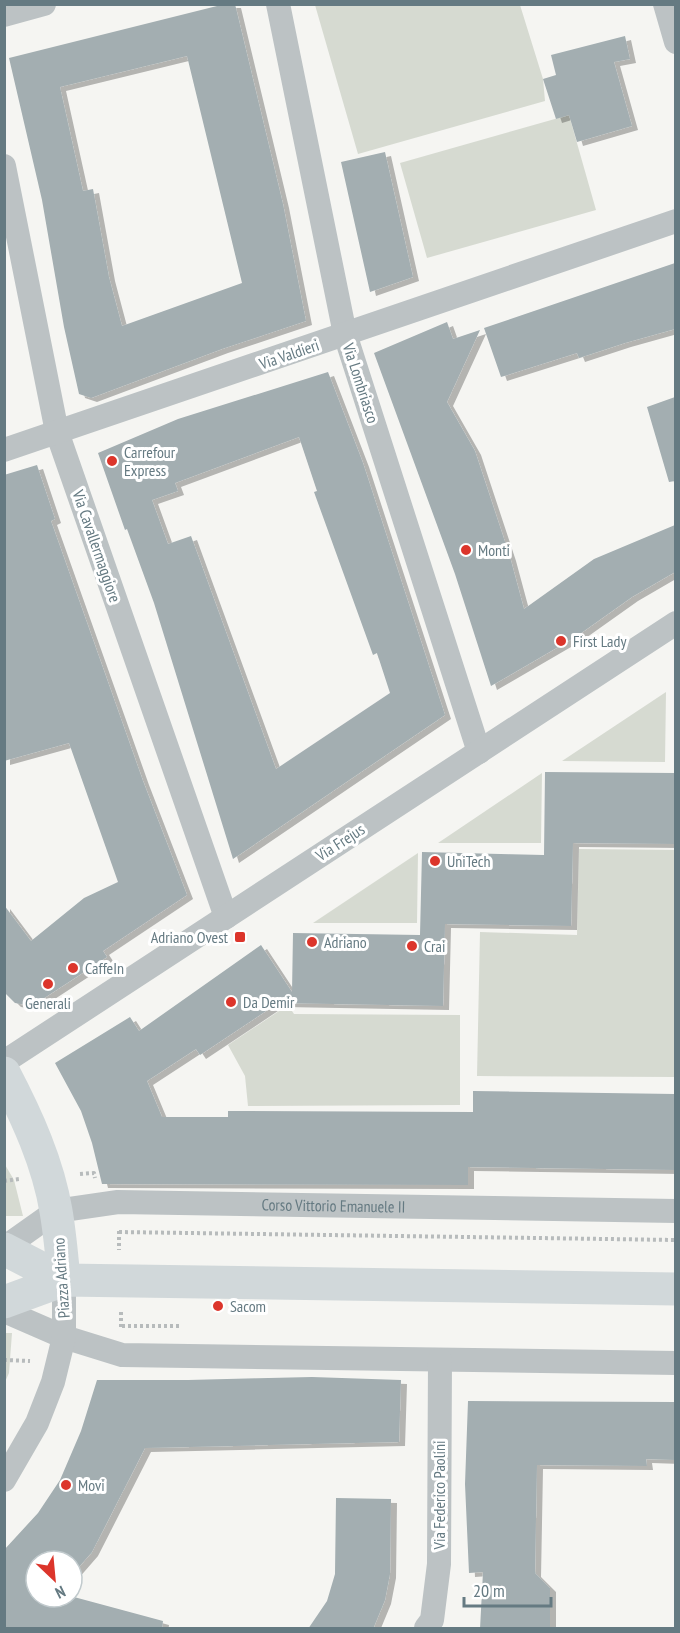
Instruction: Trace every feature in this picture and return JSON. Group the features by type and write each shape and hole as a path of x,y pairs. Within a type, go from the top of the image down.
{"main road":[{"name":"Piazza Adriano","path":"4,1073 26,1115 48,1177 56,1210 64,1280"},
{"name":"Corso Vittorio Emanuele II","path":"4,1248 64,1280"},
{"name":"Corso Vittorio Emanuele II","path":"4,1302 64,1280 675,1289"}],"street":[{"path":"4,15 44,4"},
{"name":"Via Lombriasco","path":"278,4 345,334 479,752"},
{"path":"665,4 675,42"},
{"name":"Via Cavallermaggiore","path":"4,166 57,432 226,917"},
{"name":"Via Valdieri","path":"4,450 675,222"},
{"name":"Via Frejus","path":"4,1062 675,623"},
{"name":"Corso Vittorio Emanuele II","path":"4,1248 56,1210 118,1202 675,1211"},
{"name":"Piazza Adriano","path":"4,1480 37,1423 53,1382 64,1336 64,1280"},
{"path":"4,1311 64,1336 122,1355 675,1363"},
{"name":"Via Federico Paolini","path":"426,1629 432,1620 439,1564 440,1360"}],"path":[{"path":"4,1181 14,1180"},
{"path":"119,1232 675,1240"}],"shaded area":[{"path":"315,5 520,5 543,79 545,101 358,154"},
{"path":"569,115 596,210 427,258 400,163"},
{"path":"666,692 665,762 562,761"},
{"path":"542,773 541,843 438,843"},
{"path":"579,849 675,850 675,1077 477,1076 480,932 577,935"},
{"path":"418,853 417,923 313,923"},
{"path":"288,1005 294,1014 460,1015 460,1105 248,1106 245,1076 228,1045"},
{"path":"4,1163 14,1180 23,1216 5,1216"},
{"path":"5,1333 12,1333 9,1373 5,1382"}],"building":[{"path":"225,4 235,4 283,204 306,321 222,349 91,398 79,394 64,327 42,200 9,58","holes":["187,56 242,283 122,326 109,277 93,189 83,191 60,87"]},
{"path":"625,36 630,59 614,62 632,126 577,142 569,115 556,119 543,79 556,75 551,55"},
{"path":"385,152 413,277 370,292 341,162"},
{"path":"675,263 675,329 579,358 577,353 501,377 484,328"},
{"path":"447,322 453,339 480,330 447,402 475,451 510,557 524,609 594,559 675,525 675,572 632,597 577,636 491,686 455,574 374,353"},
{"path":"328,372 363,463 445,715 233,859 154,603 98,453 178,419","holes":["299,437 317,491 314,492 373,655 377,653 390,693 276,769 191,536 168,544 152,500 178,491 175,483"]},
{"path":"675,397 675,481 669,482 647,407"},
{"path":"37,465 55,519 51,521 143,781 187,895 103,951 107,957 32,1006 15,1003 4,992 4,905 31,941 84,898 118,882 69,743 4,761 4,475"},
{"path":"545,772 675,773 675,844 573,843 571,926 445,924 443,1006 278,1003 200,1055 196,1049 147,1081 162,1117 228,1117 228,1111 473,1112 473,1091 675,1094 675,1170 468,1167 468,1185 102,1184 81,1111 55,1063 130,1017 139,1031 261,945 292,992 293,933 420,935 422,852 544,855"},
{"path":"312,1377 401,1380 399,1442 145,1448 92,1552 84,1561 84,1549 24,1549 24,1609 84,1609 84,1600 163,1621 162,1629 4,1629 4,1550 38,1513 60,1480 81,1431 97,1380"},
{"path":"468,1401 675,1402 675,1460 646,1459 647,1466 537,1465 535,1573 550,1588 550,1629 480,1629 483,1572 469,1573 465,1484"},
{"path":"336,1498 391,1499 390,1574 385,1600 373,1629 308,1629 327,1601 335,1574"}],"place":[{"name":"Carrefour Express","path":"112,461"},
{"name":"Monti","path":"466,550"},
{"name":"First Lady","path":"561,641"},
{"name":"UniTech","path":"435,861"},
{"name":"Adriano Ovest","path":"240,937"},
{"name":"Adriano","path":"312,942"},
{"name":"Crai","path":"412,946"},
{"name":"CaffeIn","path":"73,968"},
{"name":"Generali","path":"48,984"},
{"name":"Da Demir","path":"231,1002"},
{"name":"Sacom","path":"218,1306"},
{"name":"Movi","path":"66,1485"}]}
